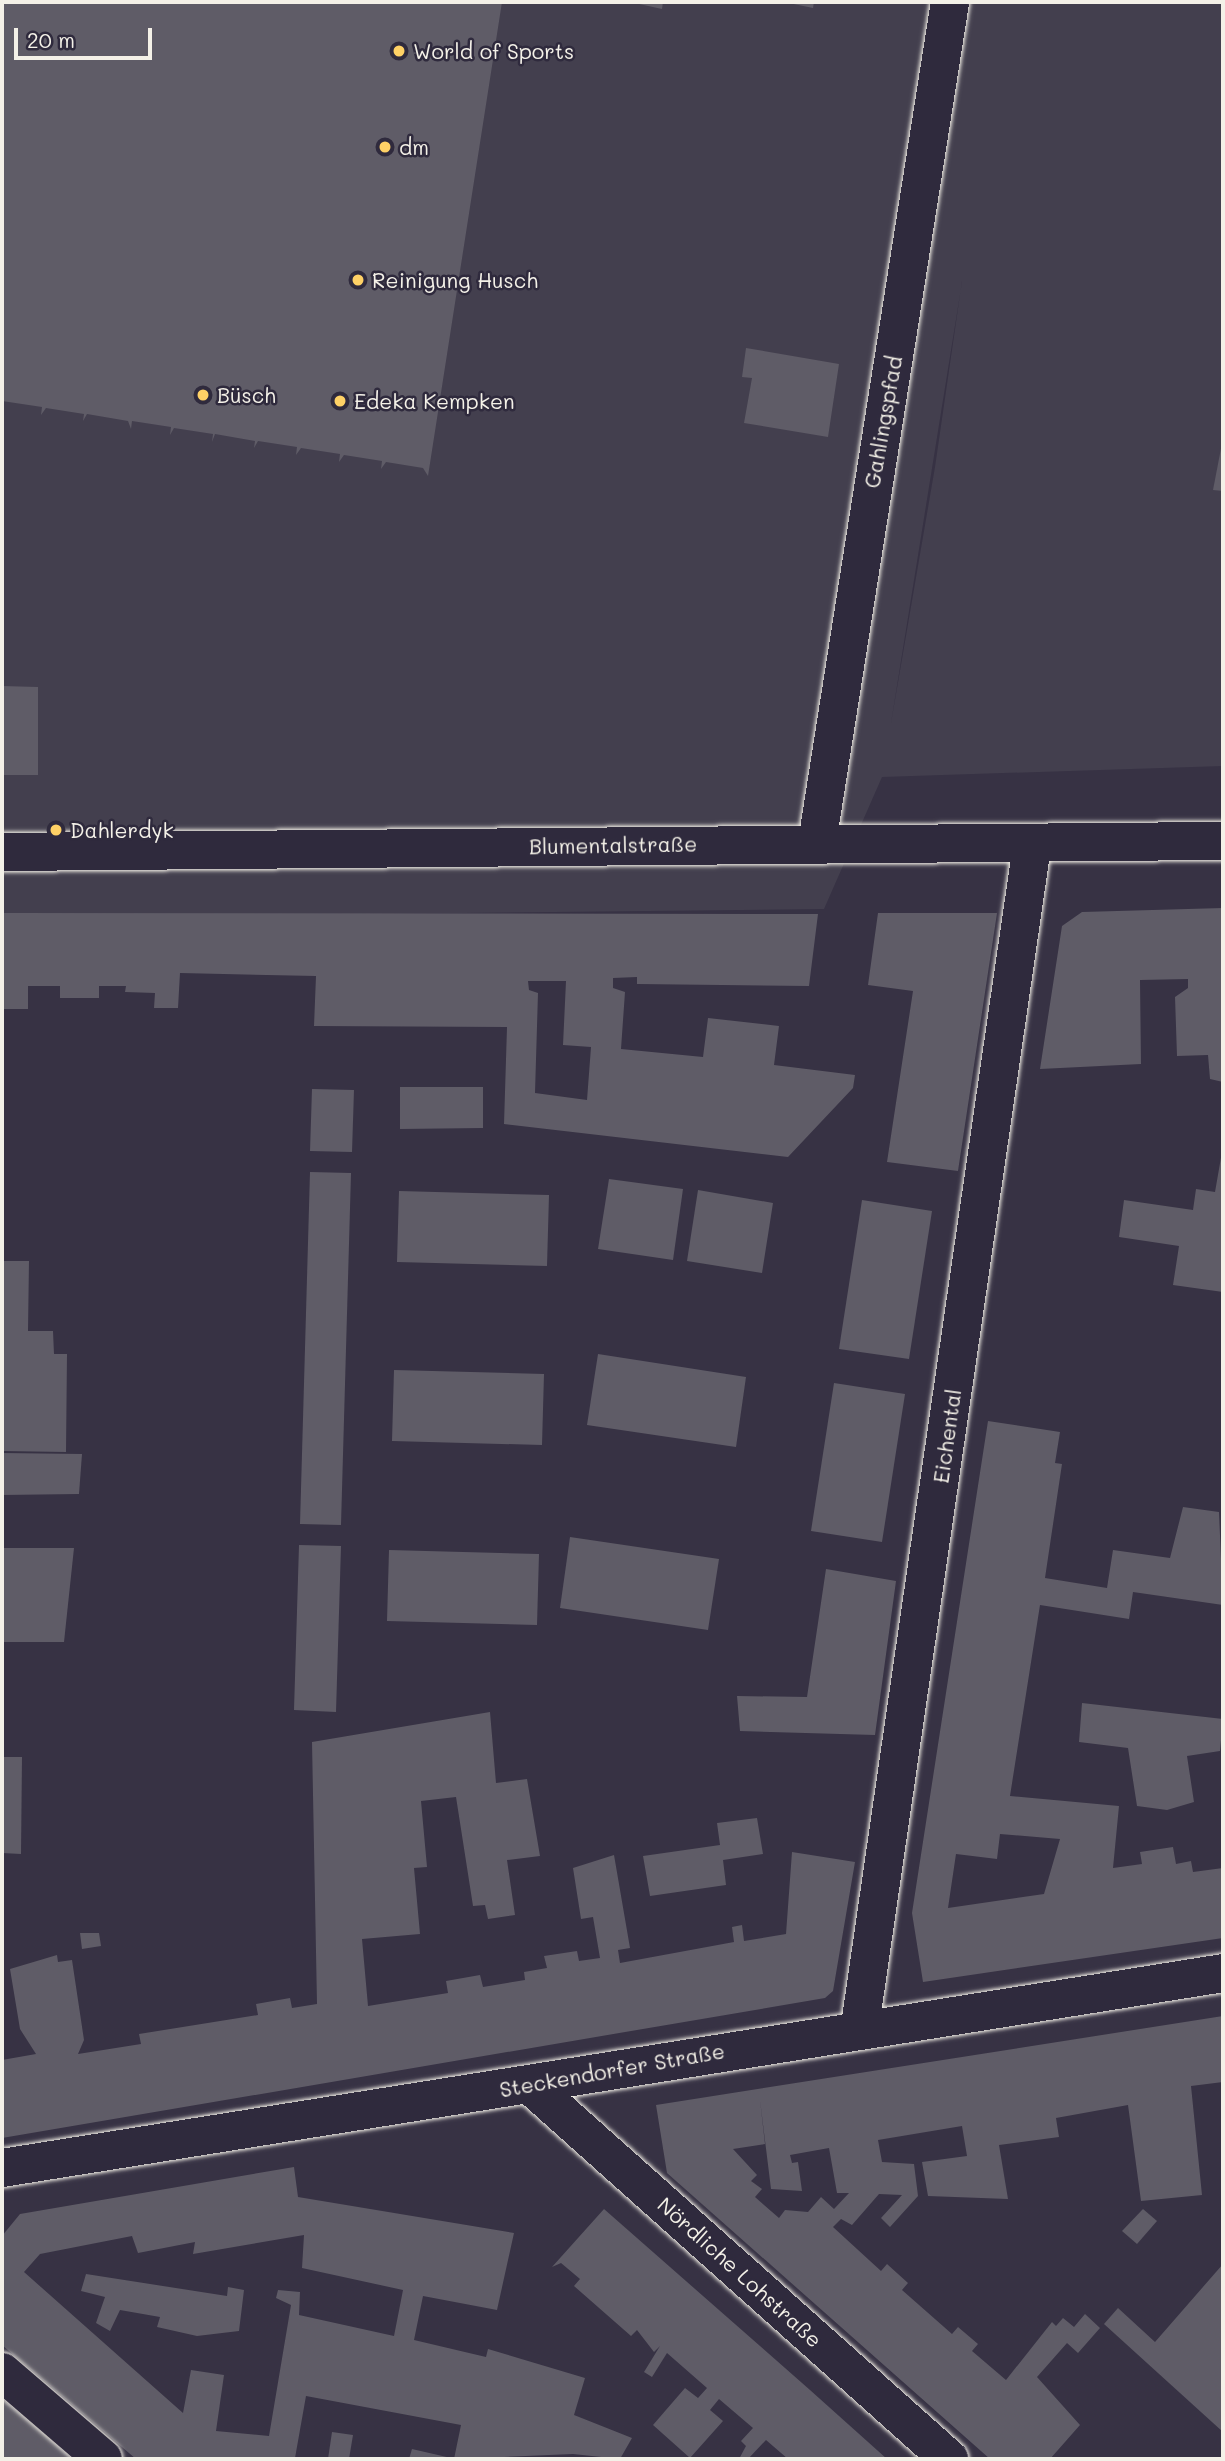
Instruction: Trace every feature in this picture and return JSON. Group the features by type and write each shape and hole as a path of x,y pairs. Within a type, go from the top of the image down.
{"street":[{"name":"Gahlingspfad","path":"817,843 950,2"},
{"name":"Blumentalstraße","path":"2,852 817,843 1032,846 1223,841"},
{"name":"Eichental","path":"860,2026 1032,846"},
{"name":"Steckendorfer Straße","path":"2,2168 530,2085 860,2026 1223,1973"},
{"name":"Nördliche Lohstraße","path":"530,2085 950,2459"},
{"path":"2,2372 103,2459"}],"shaded area":[{"path":"2,2 1223,2 1223,766 882,777 824,909 2,918","holes":["961,291 935,467 891,723"]}],"building":[{"path":"2,2 502,2 428,476 423,468 386,462 381,469 382,461 344,455 339,462 340,454 301,448 296,455 297,447 258,441 254,448 255,441 215,434 212,442 213,434 174,428 170,435 171,427 132,421 131,429 128,421 87,414 83,421 84,414 46,408 41,415 42,407 2,401"},
{"path":"630,2 663,2 662,9"},
{"path":"784,2 814,2 813,8"},
{"path":"746,348 839,364 828,437 744,423 752,378 742,377"},
{"path":"1223,438 1223,491 1213,490"},
{"path":"2,686 38,687 38,775 2,775"},
{"path":"1223,908 1223,1082 1210,1079 1208,1055 1177,1056 1175,997 1188,988 1188,979 1140,980 1141,1064 1040,1069 1062,926 1082,912"},
{"path":"2,913 818,914 809,986 637,984 637,977 613,978 613,988 625,992 621,1049 703,1057 708,1018 779,1026 774,1065 855,1075 853,1088 788,1157 504,1124 507,1027 314,1026 316,976 180,973 178,1008 154,1008 155,993 125,992 126,986 99,986 99,998 60,998 60,986 28,986 28,1009 2,1009","holes":["528,981 566,981 563,1045 591,1047 587,1100 535,1093 538,993 529,990"]},
{"path":"878,913 997,913 958,1171 887,1162 913,991 868,985"},
{"path":"400,1087 483,1087 483,1128 400,1129"},
{"path":"312,1089 354,1090 352,1152 310,1151"},
{"path":"1223,1146 1223,1292 1173,1285 1179,1246 1119,1237 1124,1200 1193,1210 1196,1189 1215,1192"},
{"path":"310,1172 351,1173 341,1525 300,1524"},
{"path":"609,1179 683,1189 673,1260 598,1249"},
{"path":"698,1190 773,1203 762,1273 687,1261"},
{"path":"399,1191 549,1195 547,1266 397,1262"},
{"path":"862,1200 932,1211 909,1359 839,1349"},
{"path":"2,1261 29,1261 28,1331 53,1331 54,1354 67,1354 66,1452 2,1451"},
{"path":"598,1354 746,1377 736,1447 587,1425"},
{"path":"394,1370 544,1374 542,1445 392,1441"},
{"path":"834,1383 905,1394 882,1542 811,1531"},
{"path":"988,1421 1060,1432 1055,1463 1062,1464 1045,1578 1107,1588 1113,1550 1170,1558 1183,1507 1219,1512 1223,1605 1133,1592 1129,1619 1040,1605 1010,1796 1119,1806 1113,1868 1142,1864 1140,1852 1173,1847 1176,1864 1191,1861 1193,1872 1223,1868 1223,1938 923,1982 912,1913","holes":["1000,1834 1060,1839 1044,1894 948,1908 956,1854 997,1859"]},
{"path":"2,1453 82,1454 79,1494 2,1495"},
{"path":"570,1537 719,1559 708,1630 560,1608"},
{"path":"299,1545 341,1546 336,1712 294,1710"},
{"path":"2,1548 74,1548 64,1642 2,1642"},
{"path":"389,1550 539,1554 537,1625 387,1621"},
{"path":"826,1569 896,1581 875,1735 740,1731 737,1696 807,1697"},
{"path":"1082,1703 1223,1719 1220,1751 1187,1756 1194,1802 1167,1810 1137,1806 1128,1748 1079,1742"},
{"path":"490,1712 496,1783 527,1779 540,1856 507,1860 515,1915 488,1919 485,1905 473,1906 456,1797 421,1801 427,1867 414,1868 420,1934 362,1939 368,2006 448,1993 446,1981 480,1975 483,1987 525,1980 524,1972 547,1968 544,1956 577,1951 579,1961 600,1958 593,1917 581,1919 573,1868 614,1855 630,1948 618,1950 620,1963 734,1942 732,1927 742,1925 744,1941 786,1934 792,1852 855,1862 833,1991 825,1998 2,2138 2,2060 36,2054 20,2029 10,1969 57,1955 58,1962 72,1960 84,2040 78,2054 141,2044 139,2034 258,2015 256,2004 290,1998 292,2008 317,2004 312,1742"},
{"path":"2,1757 22,1757 21,1854 2,1853"},
{"path":"757,1818 763,1854 723,1860 726,1885 650,1896 643,1856 720,1845 717,1823"},
{"path":"80,1933 99,1933 101,1946 82,1949"},
{"path":"1223,2016 1223,2082 1191,2086 1202,2195 1141,2201 1128,2105 1056,2118 1059,2137 999,2145 1008,2199 928,2196 922,2162 967,2156 962,2126 878,2140 882,2162 914,2164 918,2196 890,2227 881,2218 902,2195 879,2194 852,2225 841,2219 833,2227 881,2271 887,2264 908,2283 902,2290 952,2334 958,2327 978,2344 972,2351 1006,2380 1052,2322 1056,2326 1063,2318 1074,2327 1085,2314 1100,2328 1078,2353 1067,2343 1037,2377 1080,2425 1050,2459 990,2459 667,2173 656,2105","holes":["760,2100 771,2189 802,2191 798,2162 792,2163 790,2155 829,2148 837,2193 849,2193 834,2209 821,2197 808,2212 785,2210 779,2218 755,2197 762,2189 751,2181 757,2175 733,2149 765,2144"]},
{"path":"294,2167 298,2197 514,2233 497,2310 423,2296 414,2340 486,2357 488,2349 585,2378 574,2415 632,2438 620,2459 573,2454 454,2459 461,2425 306,2396 295,2458 136,2459 2,2345 2,2236 20,2214","holes":["304,2235 302,2268 403,2290 394,2336 299,2315 300,2292 278,2290 276,2298 291,2305 269,2436 216,2431 224,2375 191,2370 183,2413 24,2272 40,2254 132,2236 138,2253 195,2242 193,2254"]},
{"path":"604,2209 887,2459 788,2459 766,2440 748,2459 739,2459 746,2446 741,2441 753,2428 719,2399 710,2410 723,2421 690,2458 653,2425 685,2388 698,2398 707,2388 667,2353 652,2377 644,2372 660,2346 654,2352 637,2330 631,2336 574,2286 580,2279 561,2263 552,2267"},
{"path":"1143,2209 1157,2221 1137,2244 1122,2231"},
{"path":"1223,2264 1223,2432 1104,2324 1118,2308 1155,2342"},
{"path":"86,2274 227,2296 228,2287 244,2290 239,2331 197,2336 157,2327 160,2317 120,2310 110,2331 96,2323 105,2297 81,2291"},
{"path":"2,2399 45,2435 72,2459 2,2459"},
{"path":"332,2432 353,2435 349,2459 328,2459"},
{"path":"412,2449 451,2458 409,2459"}],"place":[{"name":"World of Sports","path":"399,51"},
{"name":"dm","path":"385,147"},
{"name":"Reinigung Husch","path":"358,280"},
{"name":"Büsch","path":"203,395"},
{"name":"Edeka Kempken","path":"340,401"},
{"name":"Dahlerdyk","path":"56,830"}]}
